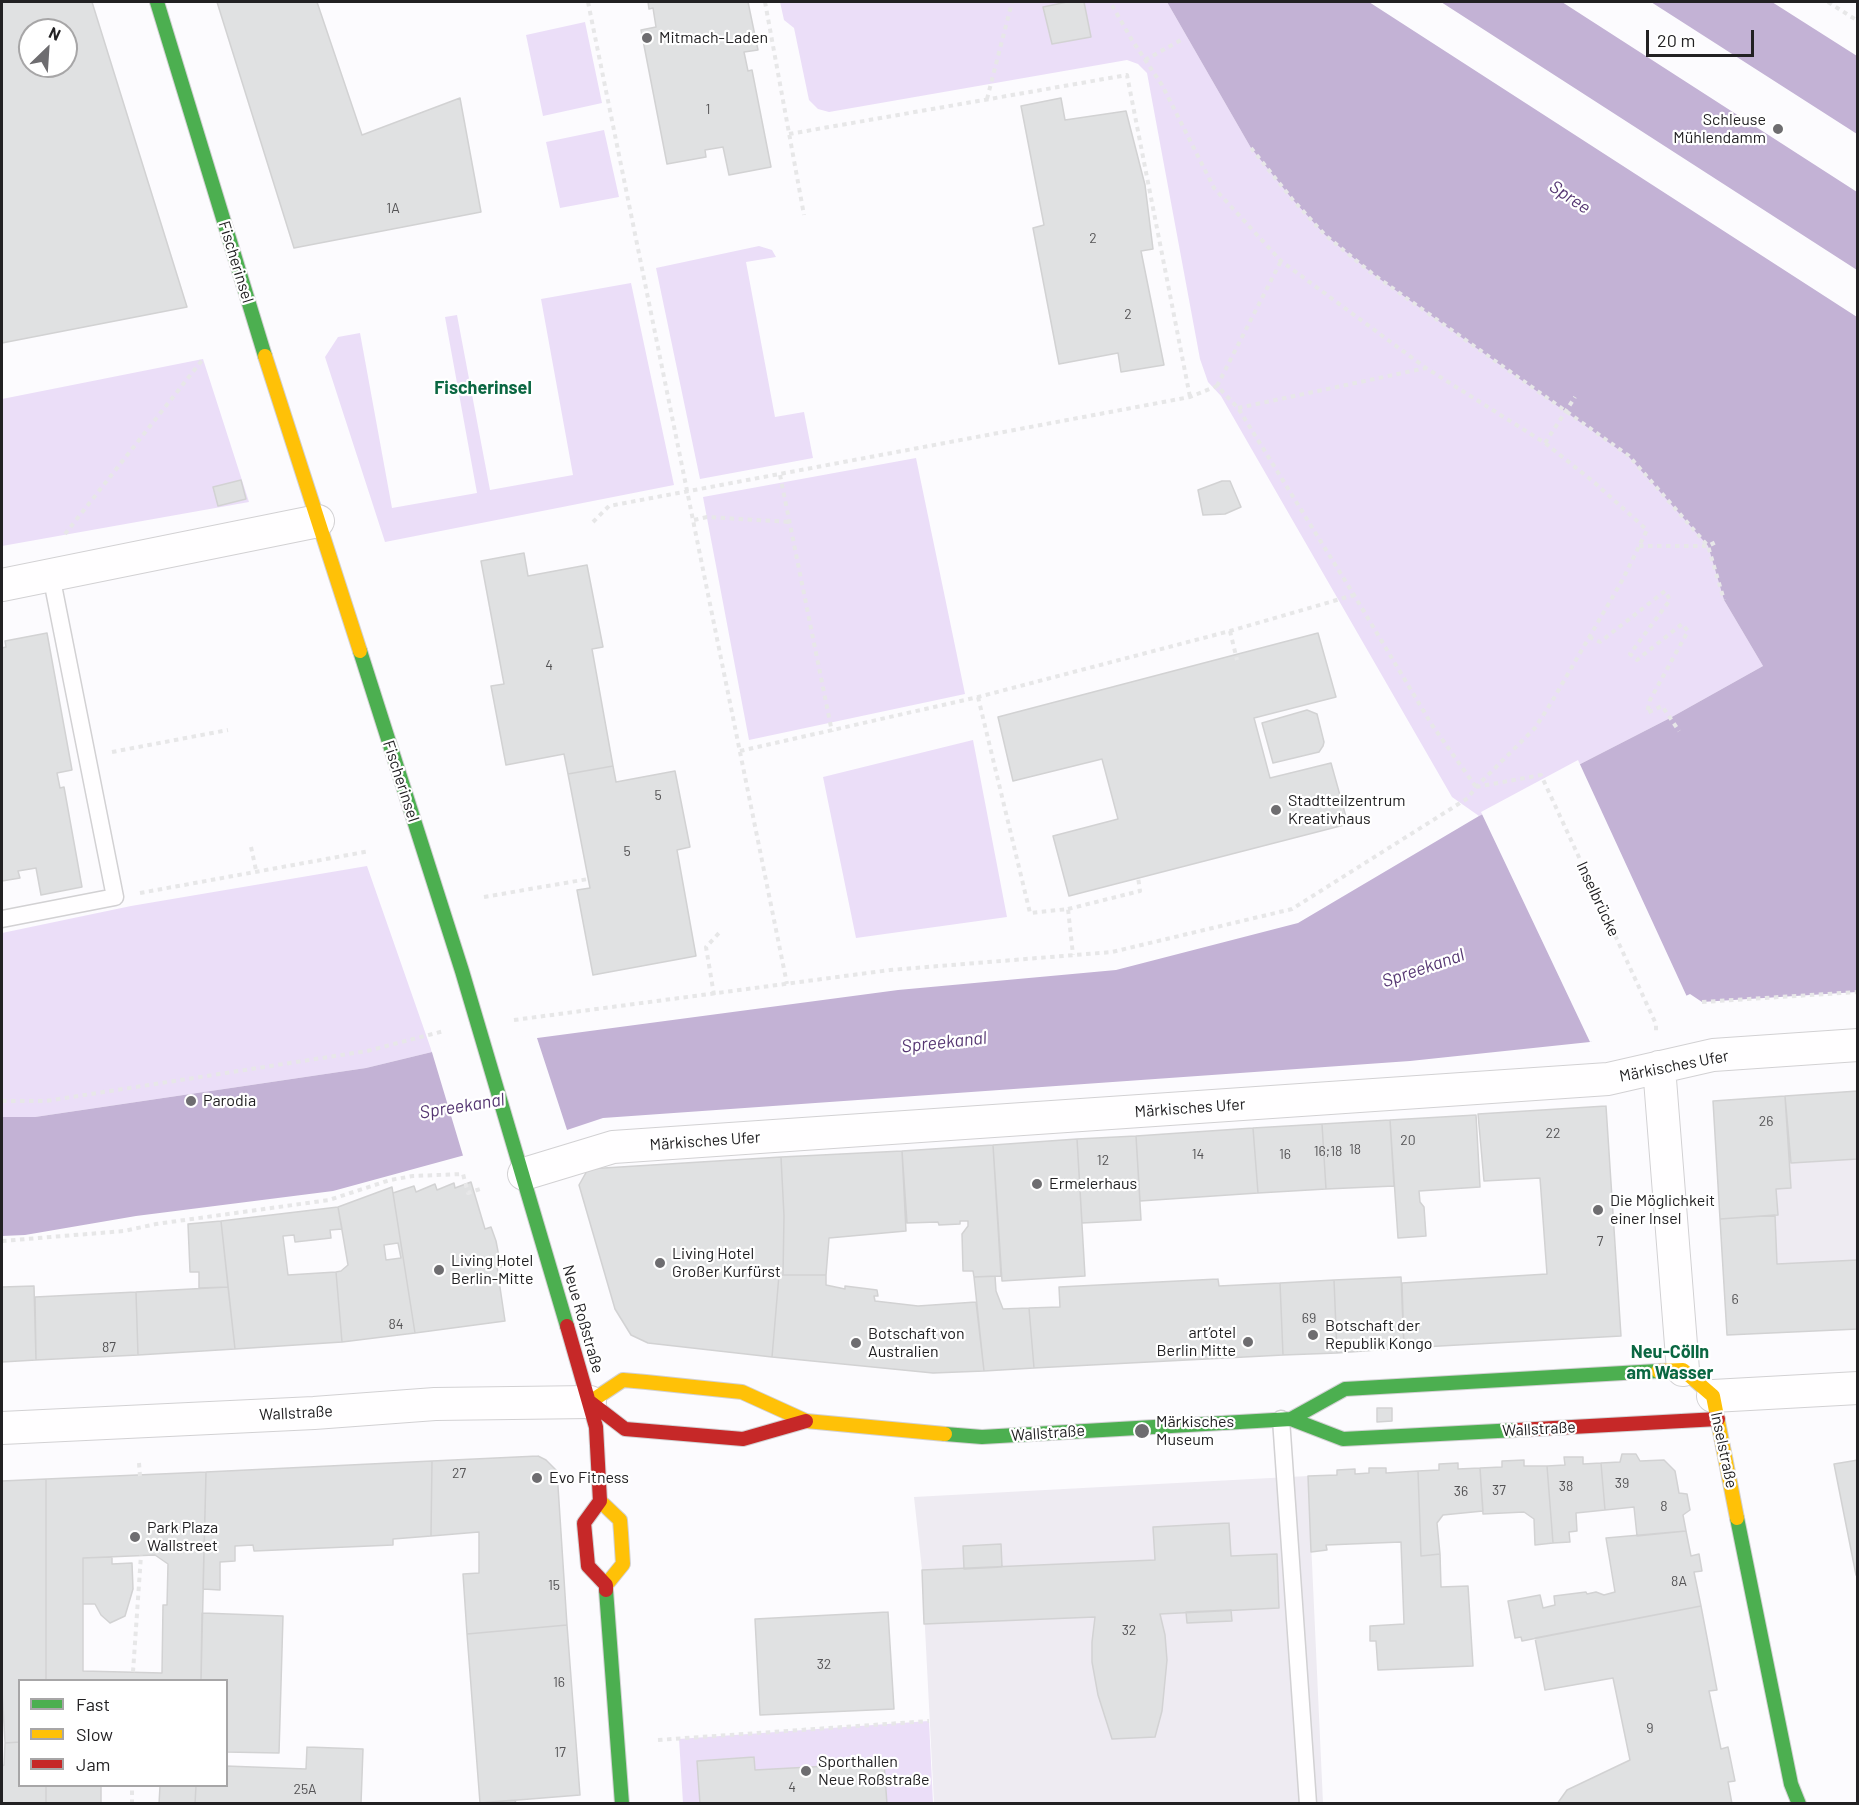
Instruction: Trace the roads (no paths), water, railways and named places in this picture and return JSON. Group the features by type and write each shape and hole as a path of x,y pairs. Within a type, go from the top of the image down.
{"street":[{"name":"Fischerinsel","path":"157,2 520,1162"},
{"path":"2,585 318,521"},
{"name":"Märkisches Ufer","path":"520,1162 613,1147 1608,1079 1713,1055 1857,1045"},
{"path":"1659,1067 1683,1370"},
{"name":"Neue Roßstraße","path":"520,1162 596,1427 600,1501"},
{"name":"Inselstraße","path":"1683,1370 1716,1408 1791,1784 1799,1803"},
{"name":"Wallstraße","path":"1286,1419 1345,1389 1683,1370"},
{"name":"Wallstraße","path":"2,1428 314,1413 435,1404 590,1402 623,1380 742,1392 806,1421 982,1437 1286,1419 1343,1439 1716,1408 1857,1388"},
{"name":"Wallstraße","path":"590,1402 625,1429 742,1439 806,1421"},
{"path":"606,1584 623,1564 621,1533 620,1520 600,1501 584,1523 588,1566 606,1584 622,1803"}],"lane":[{"path":"2,919 115,897 51,575"},
{"path":"1286,1419 1308,1803"}],"water":[{"path":"1167,2 1369,2 1857,317 1857,992 1702,1002 1690,994 1590,1042 1410,1061 603,1118 546,1137 465,1155 333,1191 136,1216 25,1235 2,1236 2,1117 35,1117 366,1068 432,1052 898,990 1116,970 1298,923 1479,816 1670,718 1763,666 1724,600 1708,546 1629,457 1374,275 1325,235 1292,199 1251,148"},
{"path":"1441,2 1562,2 1857,192 1857,270"},
{"path":"1651,2 1772,2 1857,56 1857,134"}],"place":[{"name":"Mitmach-Laden","path":"647,38"},
{"name":"Schleuse Mühlendamm","path":"1778,129"},
{"name":"Stadtteilzentrum Kreativhaus","path":"1276,810"},
{"name":"Parodia","path":"191,1101"},
{"name":"Ermelerhaus","path":"1037,1184"},
{"name":"Die Möglichkeit einer Insel","path":"1598,1210"},
{"name":"Living Hotel Großer Kurfürst","path":"660,1263"},
{"name":"Living Hotel Berlin-Mitte","path":"439,1270"},
{"name":"Botschaft der Republik Kongo","path":"1313,1335"},
{"name":"art’otel Berlin Mitte","path":"1248,1342"},
{"name":"Botschaft von Australien","path":"856,1343"},
{"name":"Märkisches Museum","path":"1142,1431"},
{"name":"Evo Fitness","path":"537,1478"},
{"name":"Park Plaza Wallstreet","path":"135,1537"},
{"name":"Sporthallen Neue Roßstraße","path":"806,1771"}],"district":[{"name":"Fischerinsel","path":"483,388"},
{"name":"Neu-Cölln am Wasser","path":"1670,1362"}],"water label":[{"name":"Spree","path":"1570,197"},
{"name":"Spreekanal","path":"1423,968"},
{"name":"Spreekanal","path":"944,1042"},
{"name":"Spreekanal","path":"462,1106"}]}
